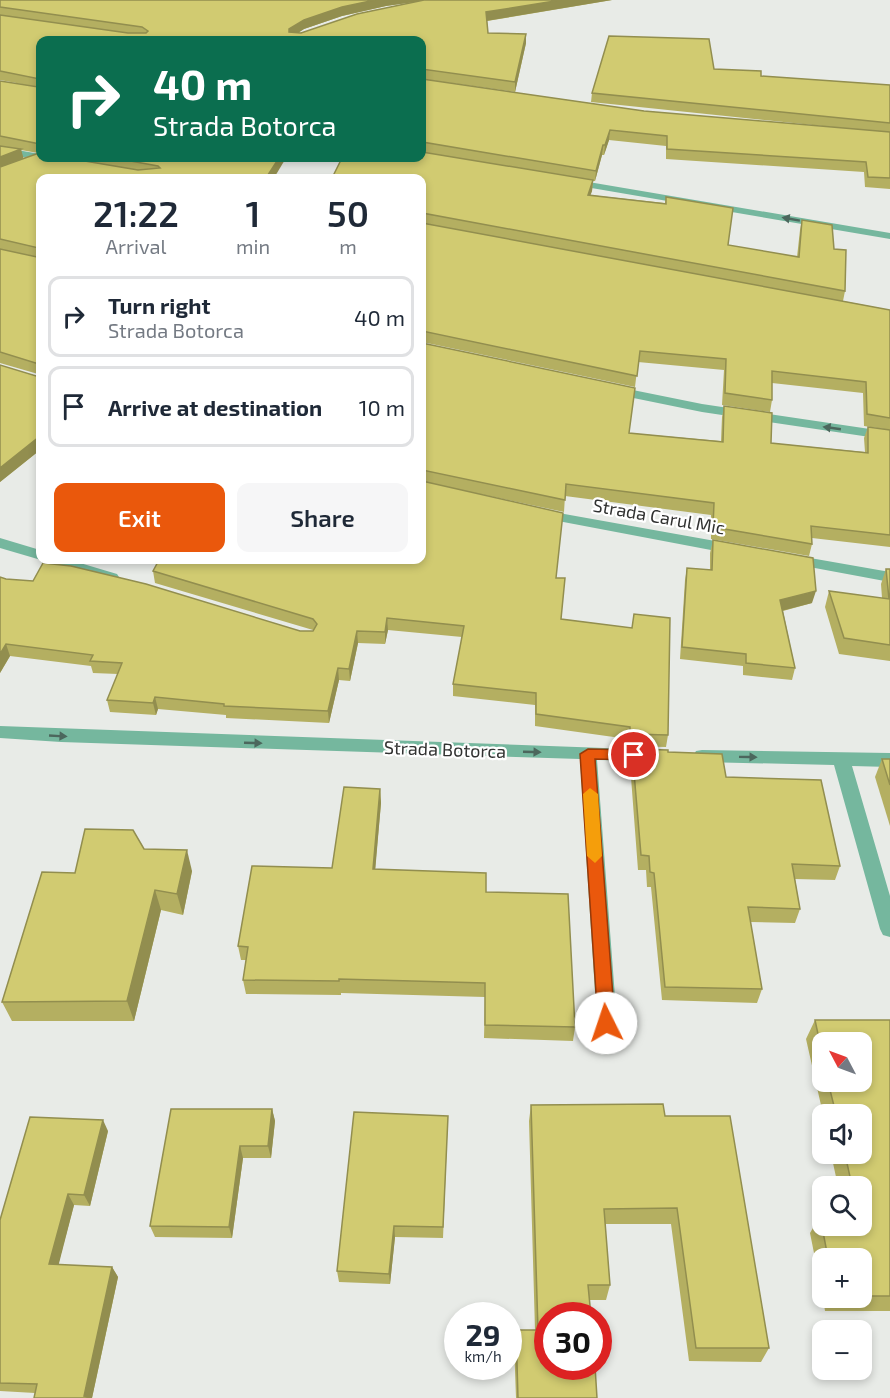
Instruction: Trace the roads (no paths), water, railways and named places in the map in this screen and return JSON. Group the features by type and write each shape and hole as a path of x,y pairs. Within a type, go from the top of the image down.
{"street":[{"path":"0,150 36,156"},
{"path":"562,181 890,236"},
{"path":"601,387 702,408 890,436"},
{"name":"Strada Carul Mic","path":"530,512 751,552"},
{"path":"0,543 36,554"},
{"path":"774,556 890,577"},
{"path":"68,564 132,583"},
{"name":"Strada Botorca","path":"0,732 588,754 890,760"},
{"path":"588,754 606,1023"},
{"path":"841,759 890,929"}]}
